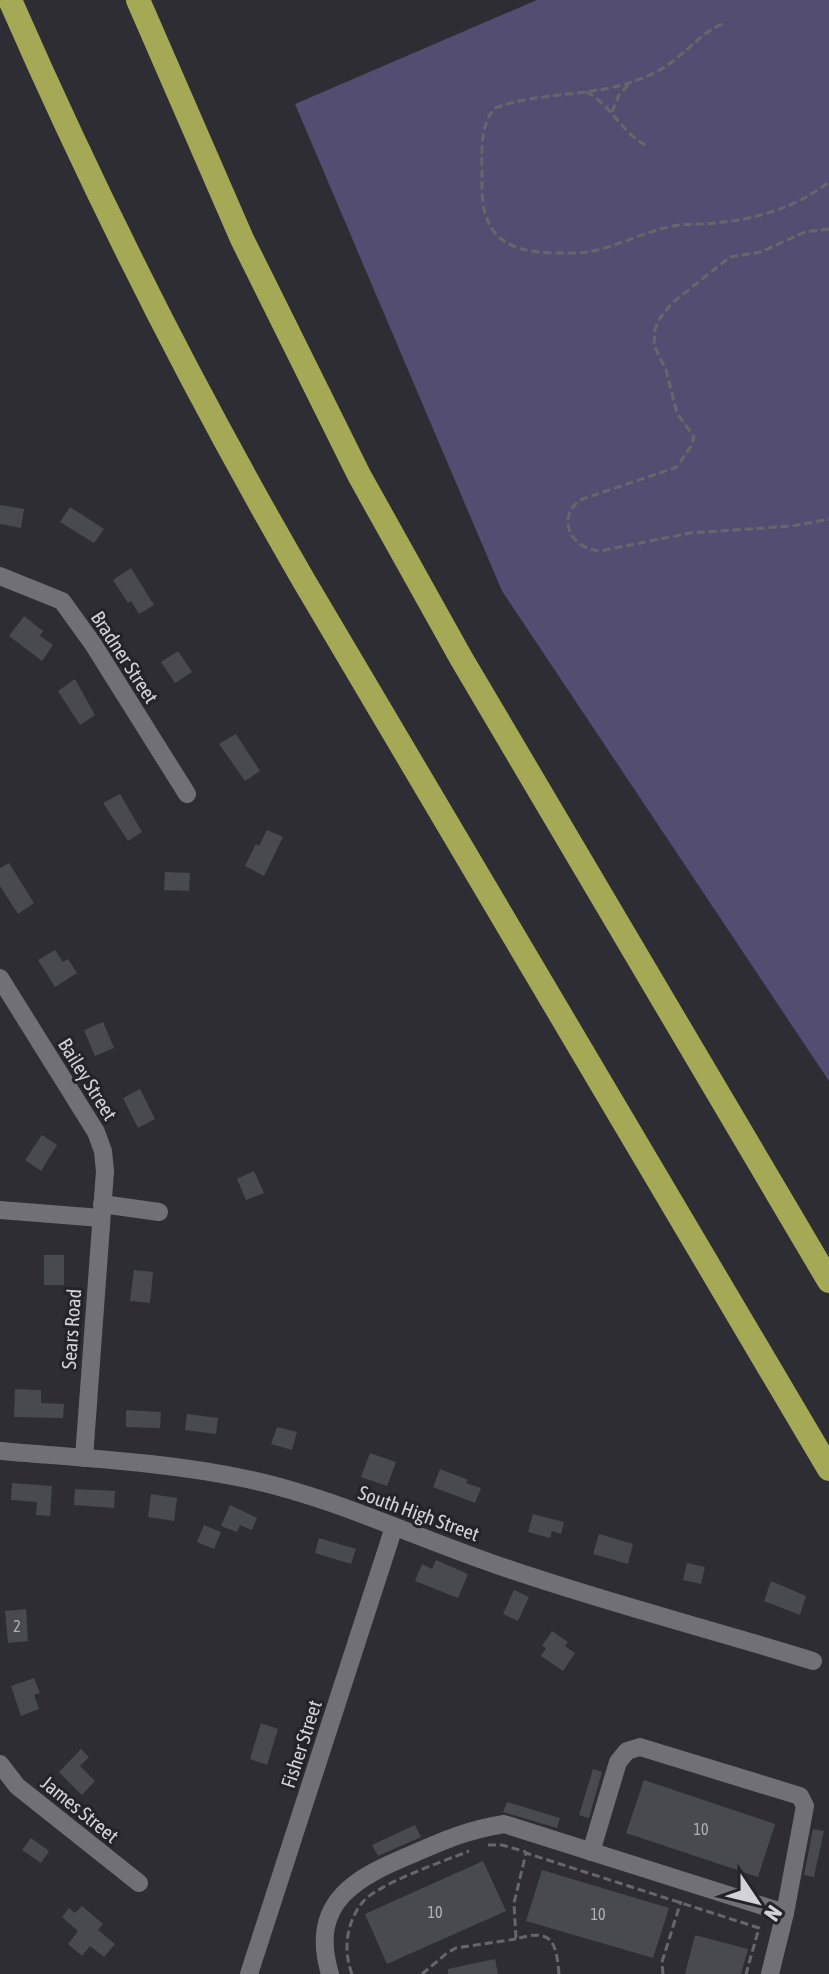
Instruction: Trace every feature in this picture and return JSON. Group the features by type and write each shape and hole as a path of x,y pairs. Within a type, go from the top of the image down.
{"highway":[{"path":"10,0 127,252 230,451 829,1469"},
{"path":"138,0 242,239 365,486 461,658 829,1281"}],"street":[{"name":"Bradner Street","path":"0,576 62,601 93,644 187,794"},
{"name":"Bailey Street","path":"0,978 96,1132 103,1151 102,1211"},
{"path":"0,1210 159,1212"},
{"name":"Sears Road","path":"84,1458 102,1211"},
{"name":"South High Street","path":"0,1451 84,1458 247,1479 304,1495 570,1590 813,1661"},
{"name":"Fisher Street","path":"249,1974 394,1527"},
{"path":"591,1852 618,1762 627,1751 640,1747 800,1796 805,1806 770,1974"},
{"name":"James Street","path":"0,1764 17,1786 139,1883"},
{"path":"330,1974 324,1946 326,1926 334,1907 350,1887 371,1872 472,1829 504,1824 785,1913"}],"path":[{"path":"722,24 699,36 672,63 630,83 495,108 487,119 482,162 482,205 487,223 504,242 523,251 595,251 669,226 741,220 778,211 829,182"},
{"path":"612,112 619,95 630,83"},
{"path":"586,92 603,102 628,133 647,146"},
{"path":"829,229 805,232 761,252 733,255 667,308 656,325 654,345 666,370 677,413 694,437 691,446 677,467 580,500 569,511 567,521 571,533 583,545 600,551 690,533 792,526 829,519"},
{"path":"516,1939 514,1903 532,1833"},
{"path":"481,1847 502,1845 759,1928 746,1974"},
{"path":"352,1974 348,1963 348,1927 363,1901 380,1889 473,1849"},
{"path":"663,1974 662,1962 687,1882"},
{"path":"422,1974 456,1948 534,1934 548,1937 556,1948 559,1974"}],"shaded area":[{"path":"537,0 829,0 829,1081 502,591 295,104"}],"building":[{"path":"0,505 24,509 21,528 0,524"},
{"path":"70,507 104,529 94,543 60,522"},
{"path":"131,568 154,605 139,614 113,580"},
{"path":"24,616 43,631 40,636 53,645 42,661 9,636"},
{"path":"178,651 192,672 175,683 161,662"},
{"path":"75,679 95,715 80,725 58,691"},
{"path":"236,734 260,771 245,781 219,744"},
{"path":"120,794 142,832 128,841 103,803"},
{"path":"267,830 283,837 264,876 245,866"},
{"path":"9,863 34,903 18,914 0,886 0,868"},
{"path":"165,872 190,873 189,891 164,890"},
{"path":"55,950 63,962 68,959 77,973 55,987 38,960"},
{"path":"103,1022 114,1048 95,1056 84,1030"},
{"path":"140,1089 155,1119 138,1128 123,1098"},
{"path":"42,1135 57,1145 41,1171 25,1160"},
{"path":"254,1171 264,1193 246,1200 237,1179"},
{"path":"44,1255 64,1255 64,1285 44,1285"},
{"path":"134,1270 153,1272 150,1303 130,1301"},
{"path":"15,1389 41,1390 41,1403 64,1404 63,1418 14,1417"},
{"path":"126,1410 161,1412 160,1428 126,1427"},
{"path":"187,1414 218,1418 216,1434 185,1430"},
{"path":"277,1427 297,1432 292,1450 271,1444"},
{"path":"370,1453 396,1462 387,1486 361,1477"},
{"path":"440,1469 481,1488 475,1503 433,1487"},
{"path":"12,1483 52,1486 50,1516 36,1515 37,1502 11,1500"},
{"path":"75,1489 115,1491 114,1508 74,1505"},
{"path":"151,1494 177,1498 174,1521 148,1517"},
{"path":"230,1505 257,1518 252,1530 240,1525 237,1532 221,1526"},
{"path":"533,1514 564,1522 561,1534 552,1531 550,1538 528,1532"},
{"path":"204,1525 221,1532 214,1549 197,1542"},
{"path":"599,1534 633,1544 628,1564 593,1554"},
{"path":"319,1538 356,1549 351,1564 315,1553"},
{"path":"436,1560 468,1574 458,1598 415,1581 422,1564 432,1569"},
{"path":"687,1563 705,1567 701,1584 683,1580"},
{"path":"771,1581 806,1596 800,1615 764,1601"},
{"path":"514,1590 529,1597 518,1621 503,1614"},
{"path":"26,1609 28,1641 8,1643 5,1611"},
{"path":"552,1631 568,1642 565,1646 575,1653 563,1671 541,1656 546,1648 542,1646"},
{"path":"34,1678 40,1693 34,1695 39,1709 21,1716 11,1686"},
{"path":"261,1723 278,1729 267,1765 250,1759"},
{"path":"81,1749 89,1757 80,1766 95,1781 82,1795 59,1772"},
{"path":"593,1769 602,1772 589,1818 579,1815"},
{"path":"644,1780 775,1824 758,1877 626,1833"},
{"path":"507,1802 560,1818 557,1828 503,1812"},
{"path":"415,1825 421,1837 378,1856 372,1845"},
{"path":"813,1829 824,1831 814,1877 804,1875"},
{"path":"31,1838 49,1851 41,1863 22,1850"},
{"path":"483,1861 506,1911 387,1964 365,1914"},
{"path":"542,1870 669,1908 653,1958 526,1921"},
{"path":"82,1906 103,1924 98,1930 115,1944 104,1957 90,1946 82,1956 68,1944 78,1931 62,1917 69,1908 75,1913"},
{"path":"695,1935 748,1949 741,1974 685,1974"},
{"path":"495,1959 498,1974 448,1974 448,1969"}]}
